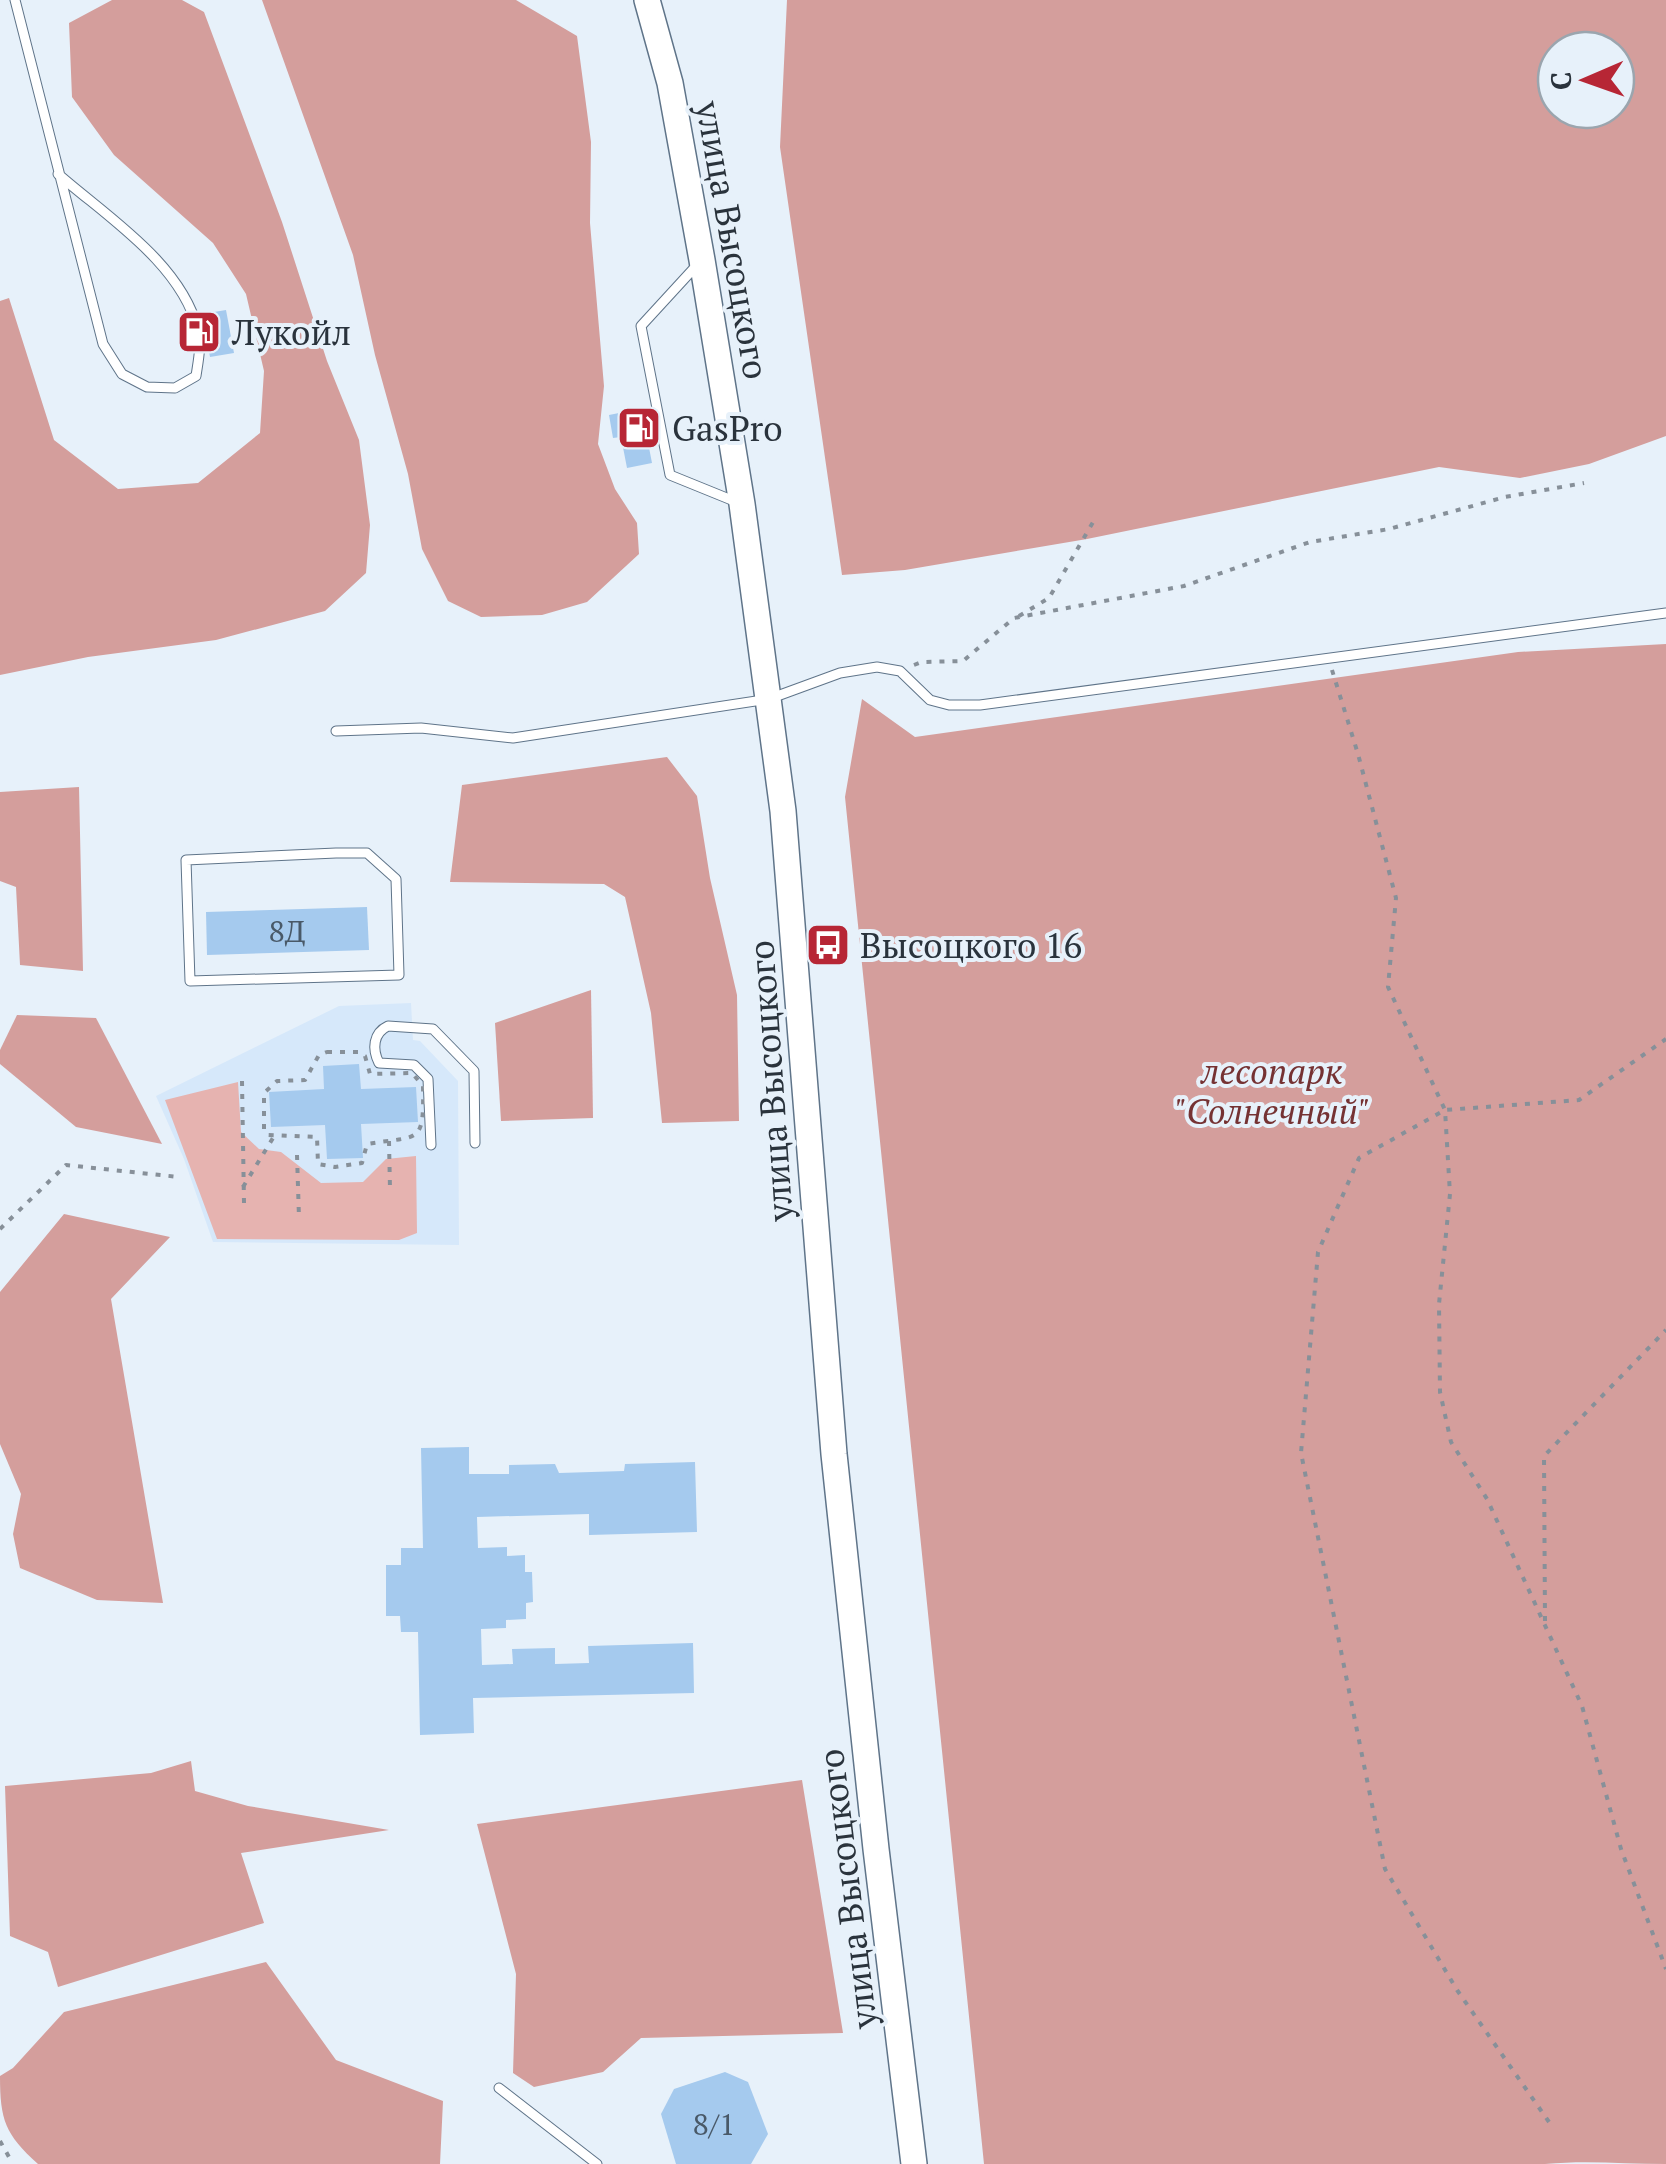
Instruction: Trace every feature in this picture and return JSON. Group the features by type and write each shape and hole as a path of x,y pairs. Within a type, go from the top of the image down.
{"main road":[{"name":"улица Высоцкого","path":"647,0 670,83 702,260 769,699 790,890 834,1454 914,2164"}],"lane":[{"path":"14,0 58,174 103,344 122,374 147,387 174,388 196,376 199,332 185,295 152,256 58,174"},
{"path":"702,260 641,326 670,475 742,504"},
{"path":"336,731 420,728 513,738 769,699 840,672 877,667 900,671 930,700 949,705 980,705 1666,612"},
{"path":"367,852 396,879 399,975 190,981 186,860 336,853 367,852"},
{"path":"431,1145 428,1078 414,1066 379,1064 376,1060 377,1035 388,1026 433,1029 474,1071 476,1143"},
{"path":"500,2088 597,2164"}],"path":[{"path":"1014,618 1184,586 1310,542 1388,530 1504,497 1584,483"},
{"path":"900,671 922,662 962,661 1014,618 1050,598 1096,517"},
{"path":"1328,656 1396,898 1388,987 1444,1110 1450,1194 1439,1304 1444,1408 1450,1442 1487,1499 1582,1706 1621,1849 1666,1969"},
{"path":"1549,2122 1457,1990 1386,1870 1301,1452 1318,1252 1359,1158 1444,1110 1579,1100 1666,1039"},
{"path":"358,1052 365,1056 370,1074 412,1074 422,1086 423,1125 405,1141 389,1141 368,1144 362,1162 356,1166 321,1167 317,1137 274,1138 264,1130 264,1093 277,1082 305,1080 319,1055 358,1052"},
{"path":"242,1081 244,1202"},
{"path":"244,1187 274,1138"},
{"path":"389,1141 390,1189"},
{"path":"297,1155 298,1218"},
{"path":"0,1229 66,1166 179,1177"},
{"path":"1546,1622 1544,1456 1666,1330"},
{"path":"0,2141 9,2157 8,2164"}],"shaded area":[{"path":"411,1003 413,1040 420,1041 458,1081 459,1245 213,1242 184,1159 156,1096 339,1006"},
{"path":"238,1082 241,1132 259,1149 281,1152 321,1183 363,1182 386,1159 416,1156 417,1233 399,1240 217,1239 165,1100"}],"green space":[{"path":"112,0 182,0 204,12 282,222 327,361 359,440 370,525 366,573 325,611 216,640 88,657 0,675 0,301 9,298 54,440 118,489 198,483 260,433 264,371 246,294 213,243 114,155 72,97 69,23"},
{"path":"262,0 516,0 577,36 591,142 590,223 604,386 598,444 615,489 637,523 639,554 587,602 542,615 481,617 448,601 422,549 408,474 375,355 353,255"},
{"path":"787,0 1666,0 1666,436 1589,464 1520,478 1439,467 1087,539 905,570 842,575 780,147"},
{"name":"лесопарк \"Солнечный\"","path":"1666,644 1666,2164 984,2164 845,797 862,699 915,737 1518,652"},
{"path":"667,757 697,796 710,878 737,995 739,1121 662,1123 651,1013 625,897 604,884 450,882 462,785"},
{"path":"79,787 83,971 20,965 16,887 0,881 0,792"},
{"path":"591,990 593,1118 501,1121 495,1023"},
{"path":"17,1015 96,1018 162,1144 76,1127 0,1064 0,1050"},
{"path":"64,1214 170,1237 111,1299 163,1603 97,1600 20,1568 13,1534 21,1494 0,1444 0,1292"},
{"path":"191,1761 195,1791 248,1806 389,1830 241,1853 264,1923 58,1987 48,1952 10,1936 5,1786 151,1773"},
{"path":"802,1780 843,2033 641,2038 603,2072 534,2087 513,2073 516,1974 477,1824"},
{"path":"266,1962 336,2060 443,2101 440,2164 38,2164 11,2135 3,2115 0,2076 13,2068 64,2012"}],"building":[{"path":"226,310 234,353 210,357 202,314"},
{"path":"649,407 653,430 646,432 652,463 627,468 621,437 613,438 609,415"},
{"path":"367,907 369,950 207,955 206,912"},
{"path":"359,1064 361,1089 416,1087 418,1122 361,1124 363,1158 327,1159 325,1125 271,1127 269,1092 324,1089 323,1066"},
{"path":"469,1447 469,1474 509,1474 509,1465 555,1464 559,1473 624,1471 625,1464 695,1462 697,1532 589,1535 589,1514 477,1517 478,1548 507,1547 507,1556 525,1555 525,1572 532,1572 533,1602 526,1603 526,1619 506,1620 506,1628 481,1629 482,1665 513,1664 512,1649 555,1648 555,1664 589,1663 588,1646 693,1643 694,1693 473,1698 474,1733 420,1735 418,1632 401,1632 400,1616 386,1616 386,1565 401,1565 401,1548 423,1548 421,1448"},
{"path":"725,2072 748,2082 768,2134 751,2164 676,2164 661,2114 674,2089"}],"place":[{"name":"Лукойл","path":"199,332"},
{"name":"GasPro","path":"639,428"},
{"name":"Высоцкого 16","path":"828,945"}]}
